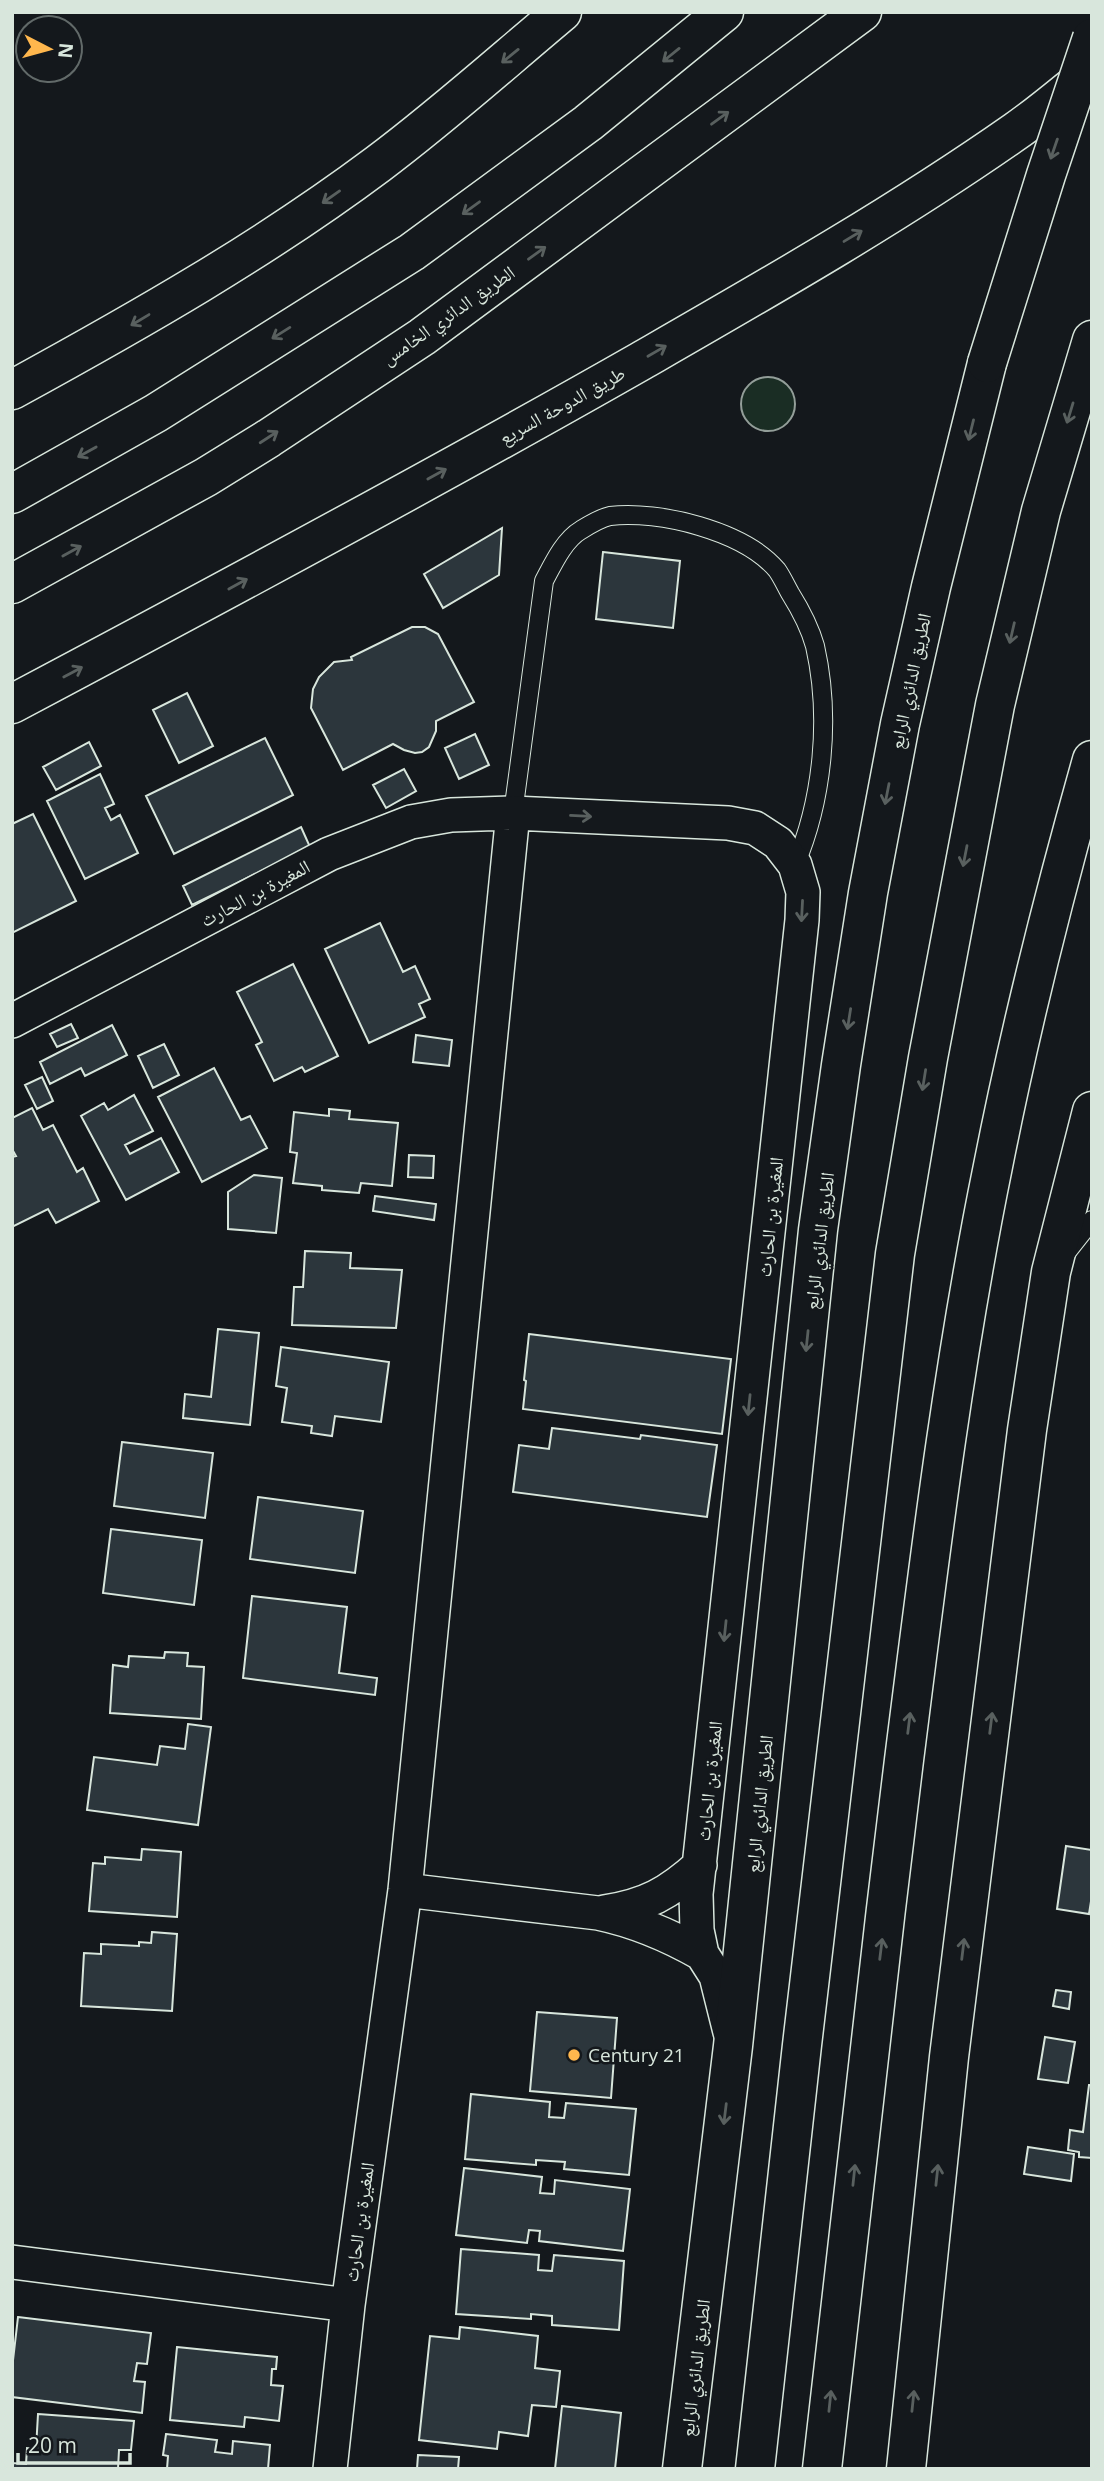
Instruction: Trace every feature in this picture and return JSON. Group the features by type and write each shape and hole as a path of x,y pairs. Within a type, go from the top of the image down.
{"main road":[{"path":"12,390 136,323 309,213 379,163 562,12"},
{"path":"12,494 156,412 412,252 588,123 724,12"},
{"name":"الطريق الدائري الخامس","path":"12,584 206,477 422,337 862,12"},
{"name":"الطريق الدائري الرابع","path":"682,2469 733,2046 817,1244 868,893 900,724 987,363 1045,175 1092,38"},
{"name":"طريق الدوحة السريع","path":"12,704 418,485 687,335 861,231 1018,130 1092,72"},
{"path":"755,2469 895,1254 928,1058 995,705 1041,511 1091,344"},
{"path":"822,2469 868,2050 921,1625 966,1315 1022,1026 1060,870 1092,760"},
{"path":"906,2469 949,2057 1027,1430 1051,1272 1092,1111"}],"street":[{"name":"المغيرة بن الحارث","path":"12,1021 329,854 411,822 451,815 513,813 727,823 755,828 778,843 795,865 803,892 802,920 696,1894 702,1954 716,1976 733,2046"},
{"name":"المغيرة بن الحارث","path":"330,2469 348,2305 405,1890 513,813"},
{"name":"المغيرة بن الحارث","path":"598,1913 626,1909 654,1900 678,1885 699,1865"},
{"name":"المغيرة بن الحارث","path":"405,1890 598,1913 651,1928 702,1954"},
{"name":"المغيرة بن الحارث","path":"12,2262 348,2305"}],"lane":[{"path":"513,813 544,581 558,555 578,531 607,516 647,516 691,522 748,547 776,570 797,604 814,644 820,678 823,740 809,827 795,865"},
{"path":"1051,1272 1092,1220"}],"green space":[{"path":"773,377 783,381 791,389 795,404 791,419 783,427 763,431 753,427 745,419 741,399 745,389 753,381"}],"building":[{"path":"502,528 499,575 443,608 424,574"},
{"path":"603,552 680,561 673,628 596,619"},
{"path":"412,627 425,627 438,634 474,702 436,721 436,731 429,747 422,752 404,750 393,744 343,770 311,708 313,689 319,677 334,662 352,660 351,657"},
{"path":"187,693 213,746 179,763 153,710"},
{"path":"475,734 489,765 459,779 445,748"},
{"path":"265,738 293,795 174,854 146,796"},
{"path":"89,742 101,766 56,790 43,767"},
{"path":"404,769 416,791 386,808 373,785"},
{"path":"100,774 114,804 105,808 111,820 120,815 138,853 85,879 47,801"},
{"path":"33,814 76,901 12,933 12,824"},
{"path":"301,827 310,847 192,905 183,886"},
{"path":"380,923 403,972 415,966 430,999 419,1004 425,1017 369,1043 325,949"},
{"path":"293,964 338,1056 305,1072 302,1067 274,1081 256,1045 262,1042 237,992"},
{"path":"71,1024 78,1038 57,1047 50,1034"},
{"path":"112,1025 127,1055 85,1076 81,1068 50,1084 40,1062"},
{"path":"416,1035 452,1040 449,1066 413,1062"},
{"path":"164,1044 179,1075 153,1088 138,1056"},
{"path":"214,1068 241,1120 250,1116 267,1148 202,1182 158,1097"},
{"path":"42,1077 53,1101 37,1109 25,1085"},
{"path":"134,1095 153,1131 125,1145 130,1154 161,1138 179,1172 126,1200 81,1116 104,1103 108,1110"},
{"path":"32,1108 43,1130 53,1125 77,1172 83,1168 99,1201 56,1223 48,1209 12,1227 12,1157 16,1156 12,1149 12,1118"},
{"path":"329,1109 350,1111 349,1119 398,1123 392,1186 361,1183 359,1193 322,1190 322,1186 293,1183 297,1153 290,1152 294,1112 329,1116"},
{"path":"409,1155 434,1156 433,1178 408,1177"},
{"path":"254,1175 282,1178 276,1233 228,1229 228,1192"},
{"path":"375,1196 436,1204 434,1220 373,1211"},
{"path":"305,1251 351,1253 350,1268 402,1270 396,1328 292,1325 294,1287 303,1287"},
{"path":"218,1329 259,1333 250,1425 183,1418 185,1394 211,1397"},
{"path":"529,1334 731,1359 722,1434 523,1409"},
{"path":"281,1347 389,1362 381,1422 335,1416 332,1436 311,1433 312,1426 282,1422 287,1388 276,1386"},
{"path":"552,1428 640,1439 641,1435 717,1445 707,1517 513,1492 519,1445 549,1449"},
{"path":"122,1442 213,1453 205,1518 114,1506"},
{"path":"258,1497 363,1511 355,1573 250,1559"},
{"path":"111,1529 202,1540 194,1605 103,1593"},
{"path":"252,1596 347,1607 339,1673 377,1678 375,1695 243,1678"},
{"path":"165,1652 188,1653 187,1666 204,1667 201,1719 110,1713 113,1665 128,1667 129,1656 164,1658"},
{"path":"188,1724 211,1727 198,1825 87,1810 94,1757 157,1765 160,1746 185,1749"},
{"path":"1066,1846 1092,1850 1092,1895 1089,1914 1057,1909"},
{"path":"142,1849 181,1852 177,1917 89,1911 93,1863 105,1864 105,1857 141,1860"},
{"path":"152,1932 177,1934 172,2011 81,2006 84,1953 101,1954 101,1944 139,1946 139,1942 151,1943"},
{"path":"1056,1990 1071,1992 1069,2009 1053,2006"},
{"name":"Century 21","path":"537,2012 617,2018 611,2098 530,2091"},
{"path":"1045,2037 1075,2042 1068,2083 1038,2079"},
{"path":"1089,2085 1092,2085 1092,2158 1079,2157 1079,2152 1068,2150 1070,2130 1083,2132"},
{"path":"471,2094 550,2102 549,2117 564,2118 566,2103 636,2109 629,2175 564,2169 565,2162 536,2160 536,2165 465,2159"},
{"path":"1028,2147 1074,2154 1071,2181 1024,2174"},
{"path":"464,2168 542,2177 540,2193 554,2194 555,2180 630,2189 623,2251 539,2241 540,2231 529,2230 527,2243 456,2235"},
{"path":"461,2249 539,2255 538,2270 552,2271 554,2255 624,2261 619,2330 552,2325 552,2316 531,2314 531,2319 456,2314"},
{"path":"18,2317 151,2333 147,2364 137,2363 134,2381 145,2382 142,2413 12,2397"},
{"path":"460,2327 538,2336 535,2368 560,2371 556,2407 532,2405 528,2436 499,2432 497,2449 419,2440 430,2336 459,2339"},
{"path":"177,2347 277,2357 276,2369 272,2369 271,2385 283,2386 279,2421 245,2417 244,2427 170,2420"},
{"path":"562,2406 621,2413 615,2469 555,2469"},
{"path":"38,2414 134,2421 131,2450 119,2450 118,2469 12,2469 12,2463 26,2464 27,2448 36,2449"},
{"path":"166,2434 217,2440 215,2452 232,2454 233,2441 270,2445 268,2469 167,2469 168,2456 163,2455"},
{"path":"418,2455 459,2457 458,2469 417,2469"}],"place":[{"name":"Century 21","path":"574,2055"}]}
